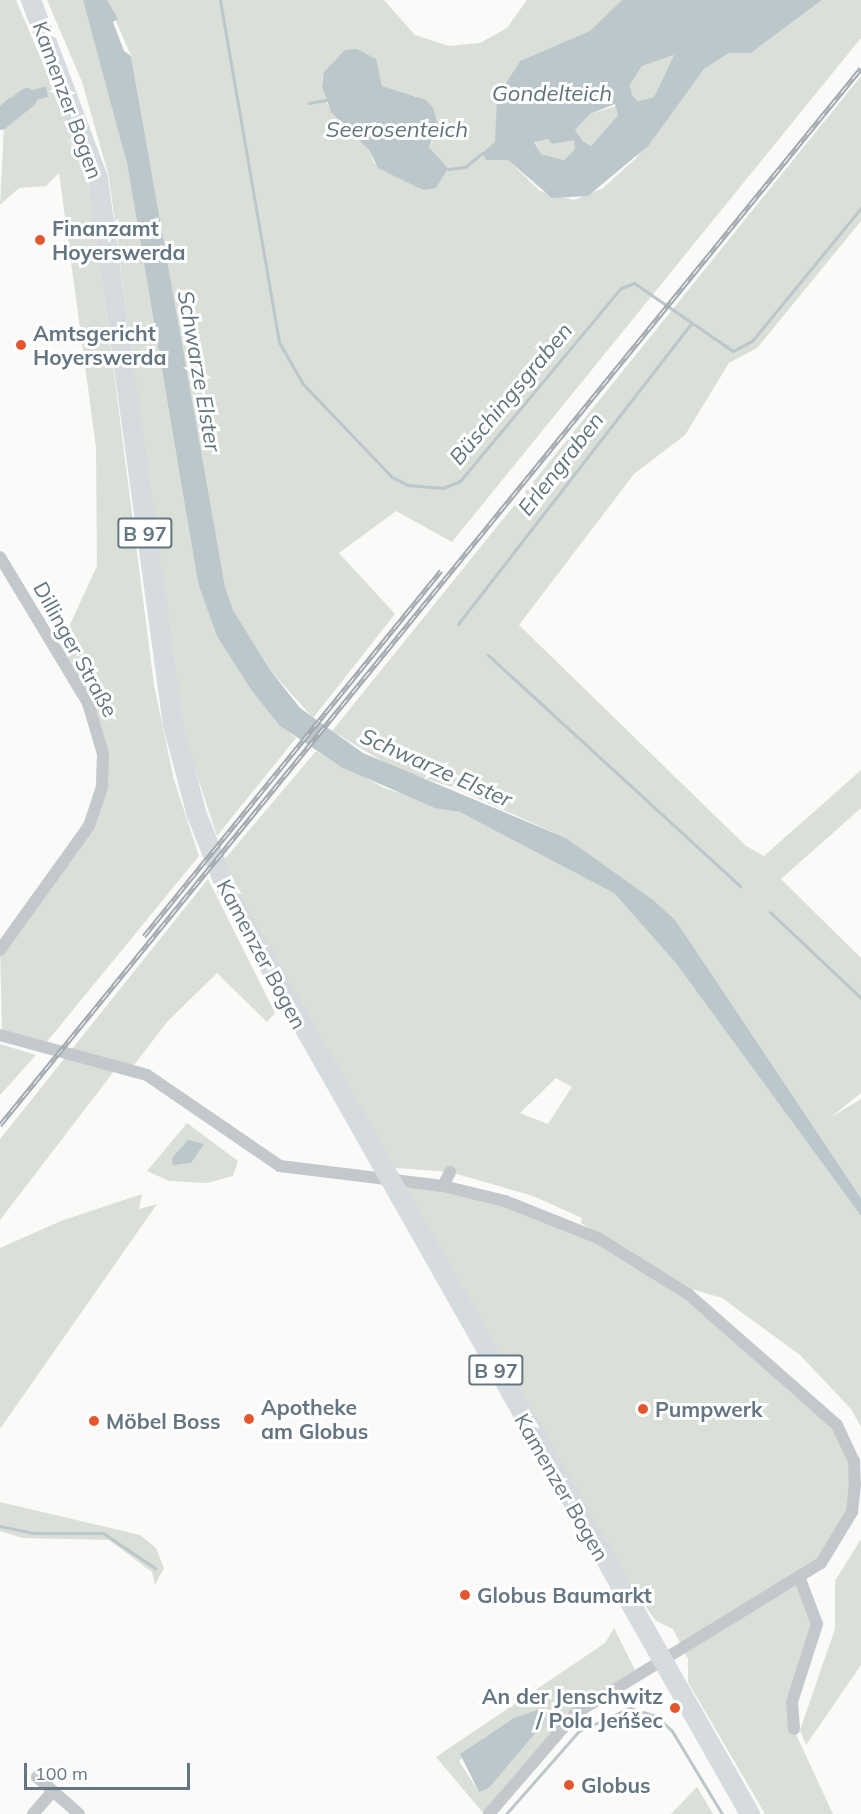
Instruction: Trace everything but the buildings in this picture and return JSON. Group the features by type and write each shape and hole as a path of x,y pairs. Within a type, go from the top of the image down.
{"main road":[{"name":"Kamenzer Bogen","path":"31,0 98,178 163,666 197,815 228,893 377,1160 750,1814"}],"street":[{"name":"Dillinger Straße","path":"0,557 88,703 103,754 102,787 89,826 0,950"},
{"path":"0,1035 147,1075 260,1156 310,1171 443,1186 548,1216 640,1262 688,1294 828,1414 854,1461 852,1512 838,1544 800,1579 661,1659 575,1713 489,1814"},
{"path":"443,1186 450,1172"},
{"path":"794,1729 792,1702 817,1624 800,1579"},
{"path":"37,1777 79,1814"},
{"path":"33,1814 53,1791"}],"shaded area":[{"path":"0,0 16,0 83,158 64,135 81,158 91,194 154,685 174,780 199,856 45,1044 2,1034 0,943 92,811 104,754 60,646 97,566 96,447 59,173 46,186 19,188 0,205 5,106 11,116 20,116 26,103 48,97 45,86 0,106"},
{"path":"47,0 83,0 104,67 127,163 198,583 280,725 296,738 217,836 186,742 172,662 109,177 82,82"},
{"path":"107,0 384,0 415,35 449,46 480,43 507,28 527,0 622,0 591,31 520,61 497,97 496,141 486,160 508,160 540,191 574,200 603,188 635,159 704,69 729,53 751,53 822,0 861,0 861,38 452,542 396,511 339,553 395,614 313,718 270,670 233,610 225,586 131,56","holes":["379,73 382,86 393,94 416,96 437,133 429,147 448,168 423,190 374,163 369,150 327,104 322,78"]},
{"path":"674,55 654,97 638,101 632,95 630,85 642,66"},
{"path":"861,76 861,221 757,348 729,363 685,435 634,474 519,625 746,846 764,856 861,770 861,808 781,879 861,958 861,1093 830,1118 861,1099 861,1198 676,921 566,838 452,787 397,770 332,731"},
{"path":"619,105 618,115 591,146 583,141 575,130 590,114"},
{"path":"548,139 552,144 575,139 575,149 564,160 541,154 534,141"},
{"path":"316,751 384,788 460,812 585,873 614,893 675,962 861,1216 861,1427 851,1409 800,1355 722,1298 688,1288 581,1223 582,1218 533,1196 450,1172 383,1167 218,867","holes":["556,1078 572,1087 548,1124 520,1113"]},
{"path":"208,879 275,1013 267,1022 217,973 167,1022 131,1069 118,1066 0,1220 0,1139"},
{"path":"0,1044 36,1055 0,1095"},
{"path":"187,1123 238,1161 233,1176 207,1183 169,1181 147,1171"},
{"path":"397,1180 548,1216 687,1294 836,1425 855,1484 837,1543 799,1580 817,1631 787,1715 833,1814 765,1814 688,1682 688,1659 673,1629 656,1621 620,1570"},
{"path":"142,1194 139,1209 157,1204 0,1429 0,1248 61,1221"},
{"path":"0,1502 140,1535 156,1548 164,1568 155,1585 152,1572 109,1540 22,1538 0,1531"},
{"path":"861,1539 861,1665 806,1745 800,1730 835,1629 835,1581"},
{"path":"614,1628 635,1670 595,1695 484,1814 436,1757 605,1643","holes":["540,1709 546,1713 544,1723 489,1788 479,1792 459,1761 485,1737"]},
{"path":"697,1787 713,1814 671,1814"}],"water":[{"path":"83,0 107,0 118,19 113,22 124,51 131,56 225,586 233,610 270,670 300,708 363,753 566,838 653,900 676,921 861,1198 861,1216 675,962 614,893 460,812 435,808 343,768 280,726 252,691 217,636 198,583 127,163"},
{"name":"Gondelteich","path":"622,0 822,0 751,53 729,53 704,69 648,146 588,196 552,198 508,160 486,160 482,153 495,142 497,97 520,61 590,31","holes":["674,55 654,97 638,101 632,95 630,85 642,66","615,104 618,115 591,146 583,141 575,130 590,114","548,139 552,144 574,140 575,149 564,160 541,154 534,142"]},
{"name":"Seerosenteich","path":"357,49 376,59 382,86 426,100 433,108 438,125 429,147 448,168 436,188 423,190 378,168 369,150 331,112 322,86 324,72 345,50"},
{"path":"46,86 48,97 26,103 20,116 12,116 6,106 8,113 0,117 0,106 9,98"},
{"path":"188,1140 204,1144 191,1163 173,1165 172,1158"},
{"path":"540,1709 546,1713 544,1723 489,1788 479,1792 460,1754 514,1718"}],"waterway":[{"name":"Büschingsgraben","path":"220,0 279,342 303,384 392,477 408,485 443,488 460,481 621,288 634,283 733,351 752,341 861,208"},
{"path":"0,120 27,98"},
{"path":"309,103 326,100"},
{"path":"448,169 465,167 482,153"},
{"name":"Erlengraben","path":"458,624 691,324"},
{"name":"Erlengraben","path":"488,655 740,886"},
{"name":"Erlengraben","path":"770,912 861,998"},
{"path":"0,1526 33,1533 103,1533 155,1568"},
{"path":"506,1814 579,1731 630,1708 656,1716 672,1731 722,1814"}],"railway":[{"path":"0,1125 861,68"},
{"path":"144,936 441,571"}],"place":[{"name":"Finanzamt Hoyerswerda","path":"40,240"},
{"name":"Amtsgericht Hoyerswerda","path":"21,345"},
{"name":"Pumpwerk","path":"643,1409"},
{"name":"Apotheke am Globus","path":"249,1419"},
{"name":"Möbel Boss","path":"94,1421"},
{"name":"Globus Baumarkt","path":"465,1595"},
{"name":"An der Jenschwitz / Pola Jeńšec","path":"675,1708"},
{"name":"Globus","path":"569,1785"}],"water label":[{"name":"Schwarze Elster","path":"199,371"},
{"name":"Schwarze Elster","path":"436,768"}]}
